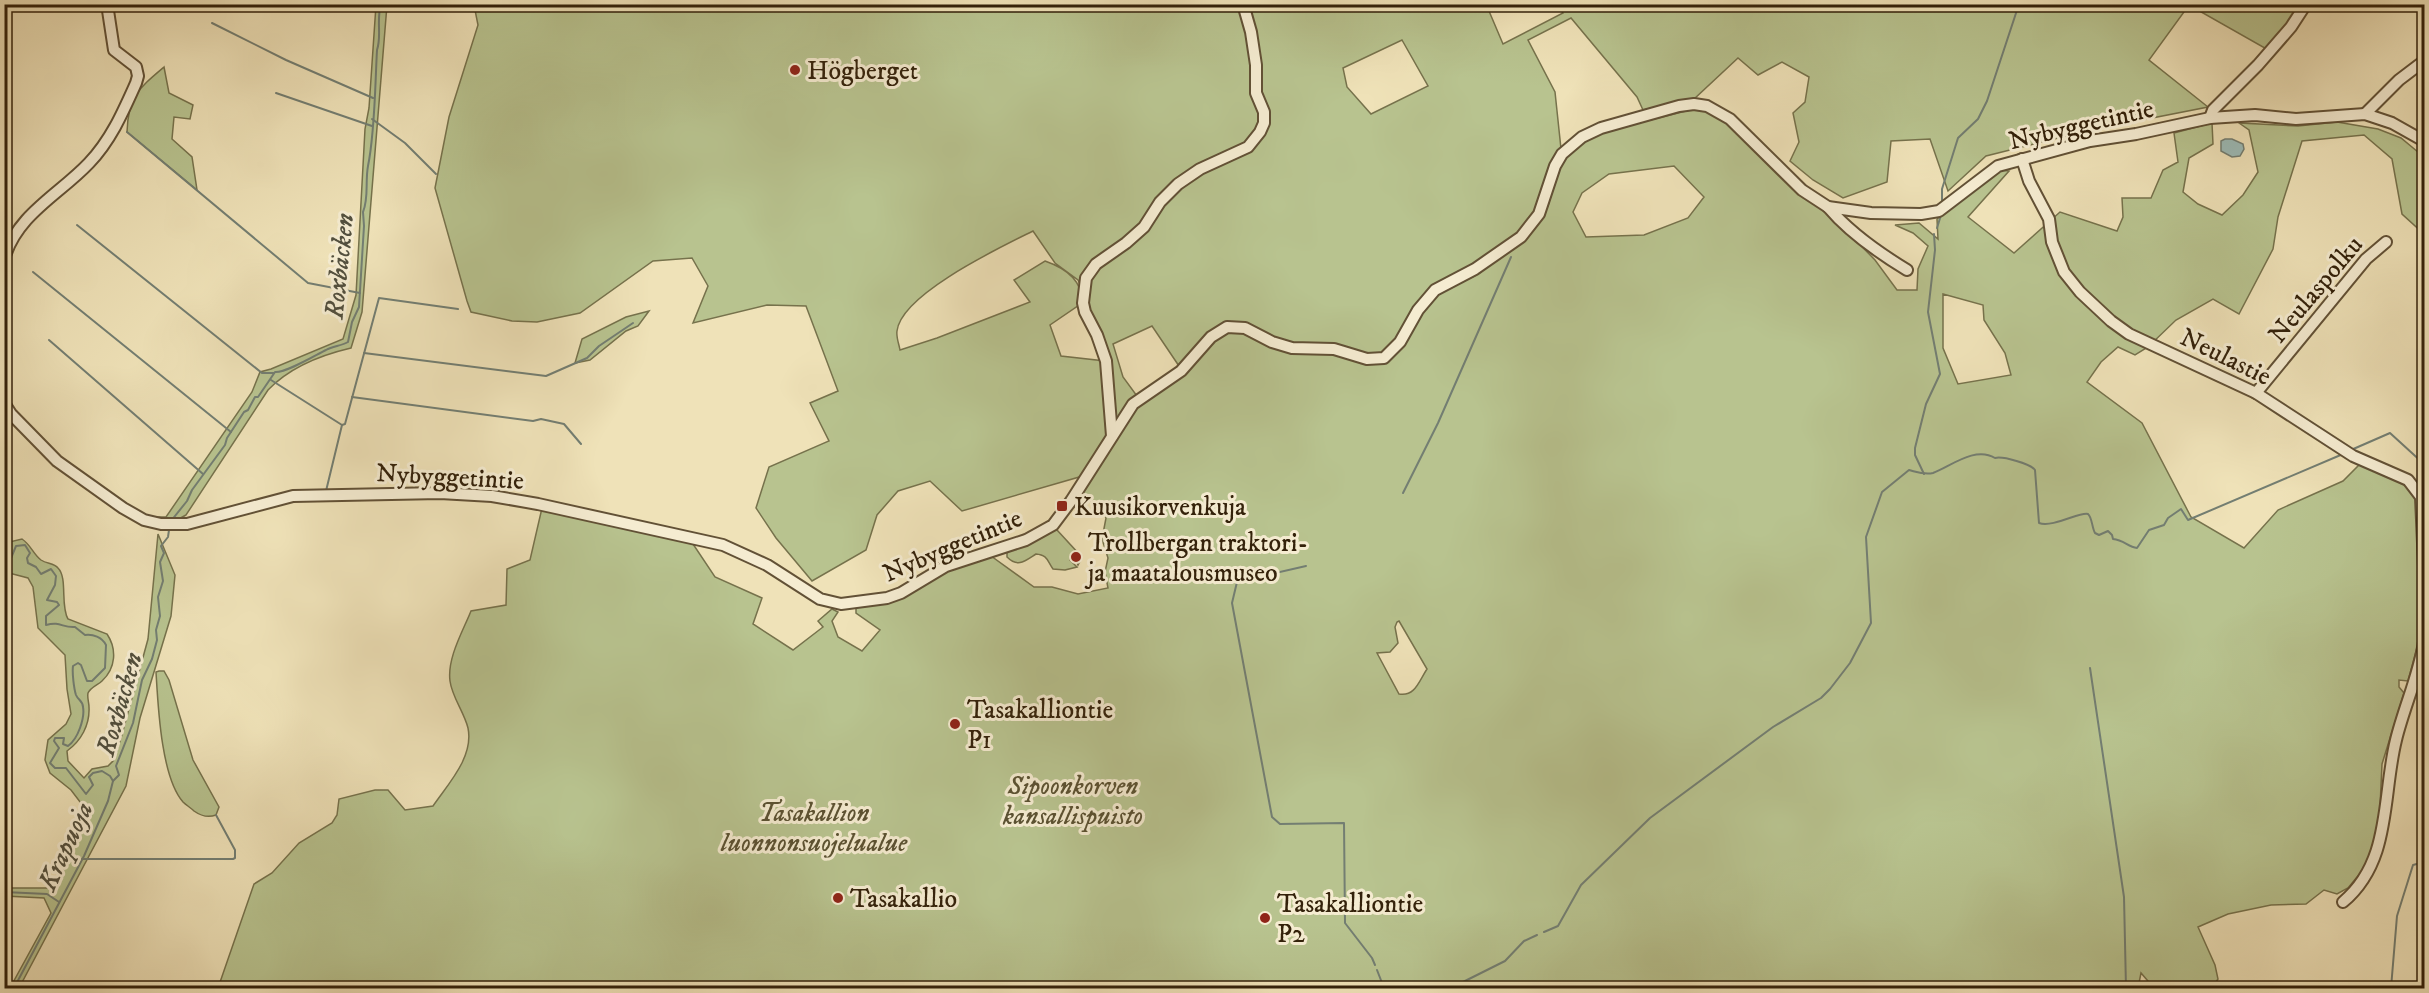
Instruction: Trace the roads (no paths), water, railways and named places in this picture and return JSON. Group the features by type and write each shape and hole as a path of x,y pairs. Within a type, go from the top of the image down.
{"street":[{"path":"4,259 12,241 41,203 89,163 103,148 136,83 138,76 136,67 114,50 107,4"},
{"path":"1112,436 1106,361 1097,335 1084,312 1086,278 1096,264 1119,249 1144,227 1160,202 1178,184 1200,169 1248,147 1260,132 1264,123 1264,112 1256,93 1256,65 1251,32 1243,4"},
{"path":"2210,118 2213,110 2278,43 2306,4"},
{"path":"2365,114 2399,80 2424,61"},
{"name":"Nybyggetintie","path":"4,403 11,414 57,461 123,508 144,520 161,524 187,524 293,496 406,493 492,496 723,545 766,565 820,599 841,604 901,594 946,566 1026,540 1046,529 1061,516 1133,404 1181,371 1211,338 1227,327 1245,328 1272,342 1292,348 1334,349 1367,359 1384,358 1400,342 1418,310 1435,290 1475,269 1521,237 1539,214 1555,166 1562,154 1582,137 1601,128 1679,106 1694,104 1707,106 1730,119 1802,190 1828,207 1881,213 1921,214 1939,211 1998,166 2090,141 2210,118 2255,115 2296,119 2365,114 2392,123 2424,141"},
{"name":"Neulastie","path":"2022,159 2029,181 2049,219 2052,242 2064,272 2080,292 2111,321 2129,334 2256,393 2352,455 2408,480 2421,497 2424,566"},
{"path":"1828,207 1837,218 1882,254 1907,270"},
{"name":"Neulaspolku","path":"2256,393 2366,259 2386,242"},
{"path":"2343,902 2356,891 2377,851 2386,814 2389,770 2424,642"}],"water":[{"path":"2232,139 2243,144 2244,149 2240,156 2232,157 2221,151 2221,141"}],"waterway":[{"name":"Roxbäcken","path":"171,521 225,445 244,412 248,410 255,397 258,397 275,372 293,367 348,342 352,322 359,307 363,212 373,124 381,4"},
{"path":"1942,203 1942,189 1958,138 1978,119 1987,101 2019,4"},
{"path":"212,23 286,60 373,98"},
{"path":"276,93 372,126"},
{"path":"372,119 405,143 436,174"},
{"path":"127,132 308,283 360,293"},
{"path":"1937,228 1941,215"},
{"path":"77,225 262,373 274,373"},
{"path":"1924,474 1915,455 1915,448 1926,404 1940,374 1928,312 1935,250 1934,234"},
{"path":"1403,493 1438,423 1511,257"},
{"path":"33,272 231,432"},
{"path":"271,380 342,425 345,424 379,298 458,309"},
{"path":"364,353 546,376 587,358 599,346 633,323"},
{"path":"49,340 203,474"},
{"path":"352,397 533,421 541,419 564,424 581,444"},
{"path":"326,491 342,425"},
{"path":"2351,450 2390,433 2424,464"},
{"path":"1544,932 1558,926 1581,885 1650,818 1773,727 1821,698 1830,689 1850,663 1871,623 1866,537 1882,492 1909,470 1933,473 1963,458 1979,454 2023,463 2035,470 2039,523 2059,522 2088,514 2095,533 2099,535 2108,531 2113,539 2137,548 2149,530 2164,525 2168,518 2181,509 2188,520 2343,454"},
{"path":"194,517 226,508"},
{"name":"Roxbäcken","path":"14,988 84,856 108,801 113,781 119,775 116,766 133,723 142,680 152,659 157,640 156,630 160,616 158,597 163,581 160,562 164,553 161,546 168,537 169,530"},
{"name":"Krapuoja","path":"4,564 9,563 16,546 25,545 30,553 27,558 28,563 36,567 41,574 51,569 56,576 55,585 47,600 57,602 59,605 46,616 46,625 75,627 85,635 100,638 106,645 105,668 92,681 87,681 81,665 78,663 73,666 75,692 83,705 82,722 78,733 68,746 63,744 64,738 55,738 54,741 59,748 50,763 55,768 66,768 86,794 93,785 89,777 93,773 102,771 113,781"},
{"path":"1306,566 1237,582 1232,603 1272,817 1280,824 1344,823 1345,923 1375,965"},
{"path":"2090,668 2124,897 2126,988"},
{"name":"Krapuoja","path":"82,859 233,859 235,850 216,815"},
{"path":"2391,988 2397,916 2413,865 2424,862"},
{"name":"Krapuoja","path":"4,892 47,894 59,902"},
{"path":"1437,988 1457,985 1505,961 1524,941 1537,935"},
{"path":"1377,970 1384,988"}],"place":[{"name":"Högberget","path":"795,70"},
{"name":"Kuusikorvenkuja","path":"1062,506"},
{"name":"Trollbergan traktori- ja maatalousmuseo","path":"1076,557"},
{"name":"Tasakalliontie P1","path":"955,724"},
{"name":"Tasakallio","path":"838,898"},
{"name":"Tasakalliontie P2","path":"1265,918"}],"park label":[{"name":"Sipoonkorven kansallispuisto","path":"1073,800"},
{"name":"Tasakallion luonnonsuojelualue","path":"814,827"}]}
